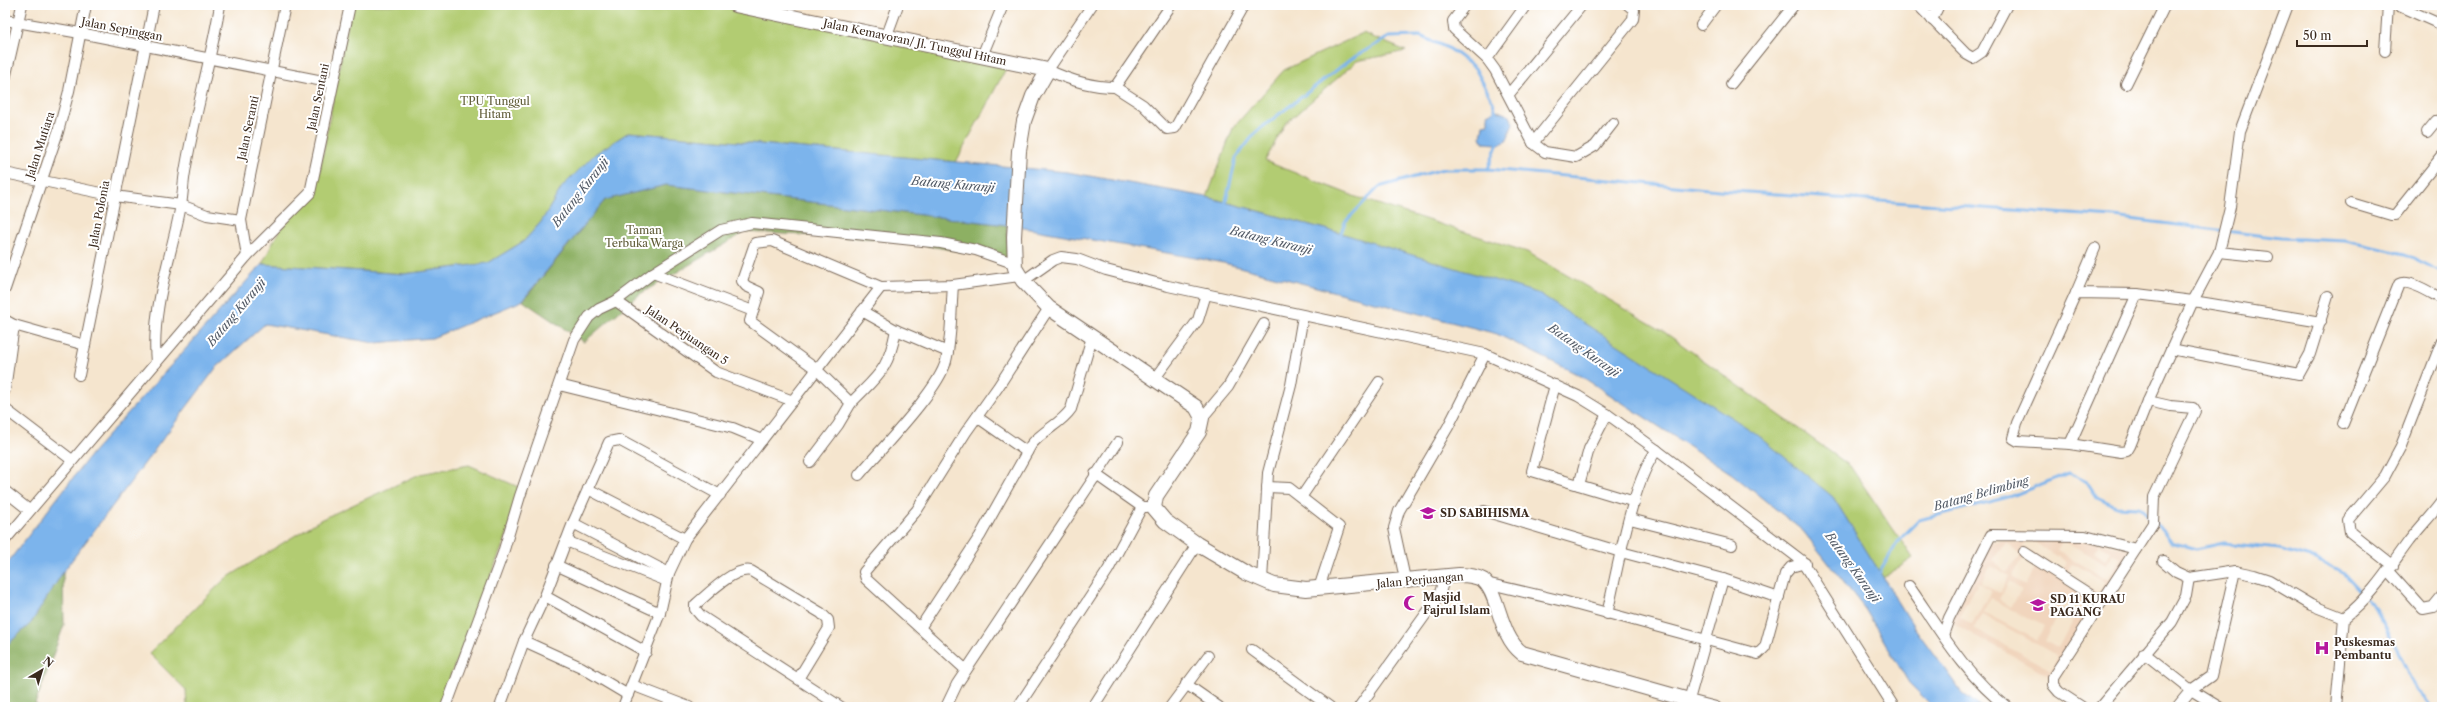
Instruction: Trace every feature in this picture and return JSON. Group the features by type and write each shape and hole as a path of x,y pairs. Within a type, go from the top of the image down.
{"street":[{"path":"5,79 22,5"},
{"name":"Jalan Mutiara","path":"5,289 42,180 69,90 86,5"},
{"name":"Jalan Polonia","path":"80,375 154,5"},
{"path":"156,363 156,318 162,282 181,205 185,171 211,58 220,5"},
{"name":"Jalan Seranti","path":"247,256 241,220 285,5"},
{"name":"Jalan Sentani","path":"247,256 310,193 350,5"},
{"name":"Jalan Kemayoran/ Jl. Tunggul Hitam","path":"735,5 887,35 1048,70"},
{"path":"887,35 898,5"},
{"path":"982,56 1003,5"},
{"path":"1092,5 1048,70 1030,102 1024,121 1019,151 1014,263 1021,279 1049,308 1196,407 1202,418"},
{"path":"1115,87 1170,5"},
{"path":"1048,70 1062,77 1095,87 1115,87 1143,105 1167,129 1175,128 1244,5"},
{"path":"1465,5 1453,21 1454,29 1487,59 1509,94 1533,143 1545,152 1576,157 1595,146 1613,123"},
{"path":"1487,59 1526,5"},
{"path":"1509,94 1582,5"},
{"path":"1533,143 1633,18 1634,10 1628,5"},
{"path":"1701,25 1716,5"},
{"path":"1731,84 1794,5"},
{"path":"1918,5 1973,58 1982,52 2007,5"},
{"path":"1932,20 1939,5"},
{"path":"2126,84 2165,5"},
{"path":"2095,248 2012,436 2018,441 2070,444 2121,452 2127,451 2135,436 2148,401 2193,301 2221,248 2230,207 2240,130 2288,5"},
{"path":"2385,51 2388,5"},
{"path":"2397,5 2442,25"},
{"name":"Jalan Sepinggan","path":"5,20 80,32 333,83"},
{"path":"2427,132 2436,121 2442,124"},
{"path":"2351,203 2396,214 2442,156"},
{"path":"5,173 115,196 181,205 207,215 241,220"},
{"path":"446,707 504,553 520,496 577,333 594,313 616,301 653,273 720,230 752,223 941,243 976,250 1014,263"},
{"path":"851,403 816,369 751,322 759,292 746,286 742,281 753,246 765,240 807,255 881,287 953,285 1021,279 1053,260 1069,257 1138,279 1303,316 1485,354 1578,396 1607,414 1657,450 1804,563 1894,707"},
{"path":"2221,248 2268,258"},
{"path":"5,540 247,256"},
{"path":"653,273 753,311"},
{"path":"2342,424 2399,284 2402,282 2412,284 2442,299"},
{"path":"859,475 929,392 942,373 948,352 953,285"},
{"path":"623,707 646,652 660,613 668,577 685,539 881,287"},
{"path":"2076,293 2137,294 2193,301 2321,322"},
{"path":"1155,378 1198,320 1206,294"},
{"path":"2070,444 2137,294"},
{"path":"2171,349 2300,374 2310,354 2328,296"},
{"name":"Jalan Perjuangan 5","path":"616,301 716,372 793,401"},
{"path":"966,670 866,579 864,572 917,510 1049,308"},
{"path":"862,311 896,330 948,352"},
{"path":"1262,581 1266,534 1267,487 1270,463 1291,385 1303,316"},
{"path":"5,320 14,325 86,344"},
{"path":"1018,707 1148,507 1199,432 1202,418 1228,387 1264,324"},
{"path":"5,390 14,325"},
{"path":"810,462 838,425 851,403 886,366 891,353 896,330"},
{"path":"920,628 980,536 1036,438 1065,418 1074,405 1092,337"},
{"path":"2442,341 2401,446 2385,476 2348,520 2350,532 2391,569 2422,609 2433,607 2442,596"},
{"path":"1405,579 1394,528 1396,518 1448,427 1485,354"},
{"path":"1302,496 1379,382"},
{"path":"559,385 733,428 762,440"},
{"path":"1555,385 1532,468 1536,474 1579,485 1634,502"},
{"path":"2082,707 2059,692 2052,681 2100,601 2153,523 2154,497 2195,410 2148,401"},
{"path":"5,410 72,460"},
{"path":"1579,485 1589,449 1607,414"},
{"path":"977,417 1027,452"},
{"path":"500,707 524,641 545,596 573,523 607,445 614,439 720,495"},
{"path":"946,707 951,692 1118,442"},
{"path":"1607,614 1634,502 1648,463 1657,450"},
{"path":"1096,474 1148,507"},
{"path":"1267,487 1283,486 1302,496 1339,527 1319,588"},
{"path":"588,489 685,539"},
{"path":"5,491 29,510"},
{"path":"2336,707 2344,618 2355,609 2391,569 2409,541 2442,500"},
{"name":"Jalan Perjuangan","path":"1148,507 1197,544 1262,581 1288,588 1368,585 1405,579 1469,576 1480,579 1486,583"},
{"path":"1484,511 1621,552 1723,579 1779,598"},
{"path":"1630,519 1732,545"},
{"path":"573,523 668,577"},
{"path":"1943,635 1947,622 1991,535 2084,536 2136,550"},
{"path":"566,541 668,577"},
{"path":"1093,707 1197,544"},
{"path":"2024,552 2100,601"},
{"path":"2163,561 2176,572 2189,578 2235,571 2269,580 2311,605 2344,618"},
{"path":"1486,583 1706,640 1754,654 1760,653 1765,647 1788,570 1804,563"},
{"path":"556,565 660,613"},
{"path":"798,679 829,628 828,620 821,613 751,571 742,570 733,574 695,605 695,609 702,616 798,679 841,707"},
{"path":"2178,707 2191,690 2211,676 2235,571"},
{"path":"1359,707 1439,596 1442,586 1440,577"},
{"path":"2100,707 2144,653 2172,622 2186,596 2189,578"},
{"path":"1691,703 1706,640 1723,579"},
{"path":"1486,583 1510,641 1522,653 1691,703 1716,707"},
{"path":"1909,586 1943,635 1950,648 1979,683 2007,707"},
{"path":"545,596 646,652"},
{"path":"524,641 581,668 628,695"},
{"path":"1252,650 1330,707"},
{"path":"2144,653 2191,690 2219,707"},
{"path":"1170,707 1208,656"},
{"path":"1186,684 1219,707"},
{"path":"632,685 685,706"}],"shaded area":[{"name":"SD 11 KURAU PAGANG","path":"2016,537 2093,541 2129,549 2125,560 2050,676 1951,622 1989,543","holes":["2029,539 2067,562 2061,572 2023,548","2063,540 2106,565 2113,553 2121,558 2108,580 2057,550","2006,543 2021,556 2006,573 1992,560","2099,544 2111,552 2106,560 2094,552","2025,555 2038,563 2025,585 2012,577","2073,563 2106,582 2099,595 2066,576","1990,566 2009,576 2000,593 1981,584","2009,582 2022,590 2011,607 1999,599","1978,583 1991,591 1972,624 1959,617","2069,594 2082,602 2058,648 2044,640","1990,598 2044,626 2037,640 1983,612","1982,614 2058,656 2051,670 1974,628"]}],"green space":[{"name":"TPU Tunggul Hitam","path":"351,5 758,5 1009,63 956,162 629,132 595,154 562,187 541,222 524,241 488,263 404,274 262,264 280,229 316,190"},
{"path":"1363,33 1406,51 1357,61 1285,124 1265,161 1356,197 1527,252 1663,331 1850,466 1913,558 1883,578 1833,497 1347,235 1207,197 1233,128 1284,70"},
{"name":"Taman Terbuka Warga","path":"666,185 1007,225 1007,258 882,239 745,232 640,294 584,342 523,301 605,200"},
{"path":"469,465 525,490 438,707 187,707 186,690 149,653 225,579 320,520 420,474"},
{"path":"63,572 64,625 35,704 40,707 5,707 5,647 31,623"}],"water":[{"path":"1496,110 1510,116 1513,123 1507,140 1498,144 1484,143 1481,137 1483,125 1488,124 1488,114"},
{"name":"Batang Kuranji","path":"629,132 1067,172 1207,197 1347,235 1537,293 1754,432 1833,497 1914,627 1962,693 1981,707 1933,707 1909,683 1865,609 1803,531 1732,474 1581,376 1497,334 1224,263 1007,225 666,185 605,200 522,301 432,338 375,343 265,324 216,368 63,572 31,623 5,647 5,566 92,453 262,264 404,274 488,263 524,241 541,222 562,187 595,154"}],"waterway":[{"path":"1225,205 1236,158 1256,132 1351,59 1389,37 1420,36 1450,49 1475,68 1493,102 1496,113"},
{"path":"1488,169 1499,140"},
{"path":"1340,236 1345,222 1379,187 1443,169 1488,169 1719,190 2114,217 2281,238 2345,241 2405,254 2442,272"},
{"name":"Batang Belimbing","path":"1878,575 1899,540 1919,520 2012,496 2069,473 2087,482 2097,497 2116,506 2139,507 2150,517"},
{"name":"Batang Belimbing","path":"2156,522 2171,542 2196,549 2224,543 2279,549 2315,559 2344,574 2377,610 2416,690 2431,707"}],"place":[{"name":"SD SABIHISMA","path":"1428,513"},
{"name":"Masjid Fajrul Islam","path":"1411,603"},
{"name":"SD 11 KURAU PAGANG","path":"2038,605"},
{"name":"Puskesmas Pembantu","path":"2322,648"}]}
